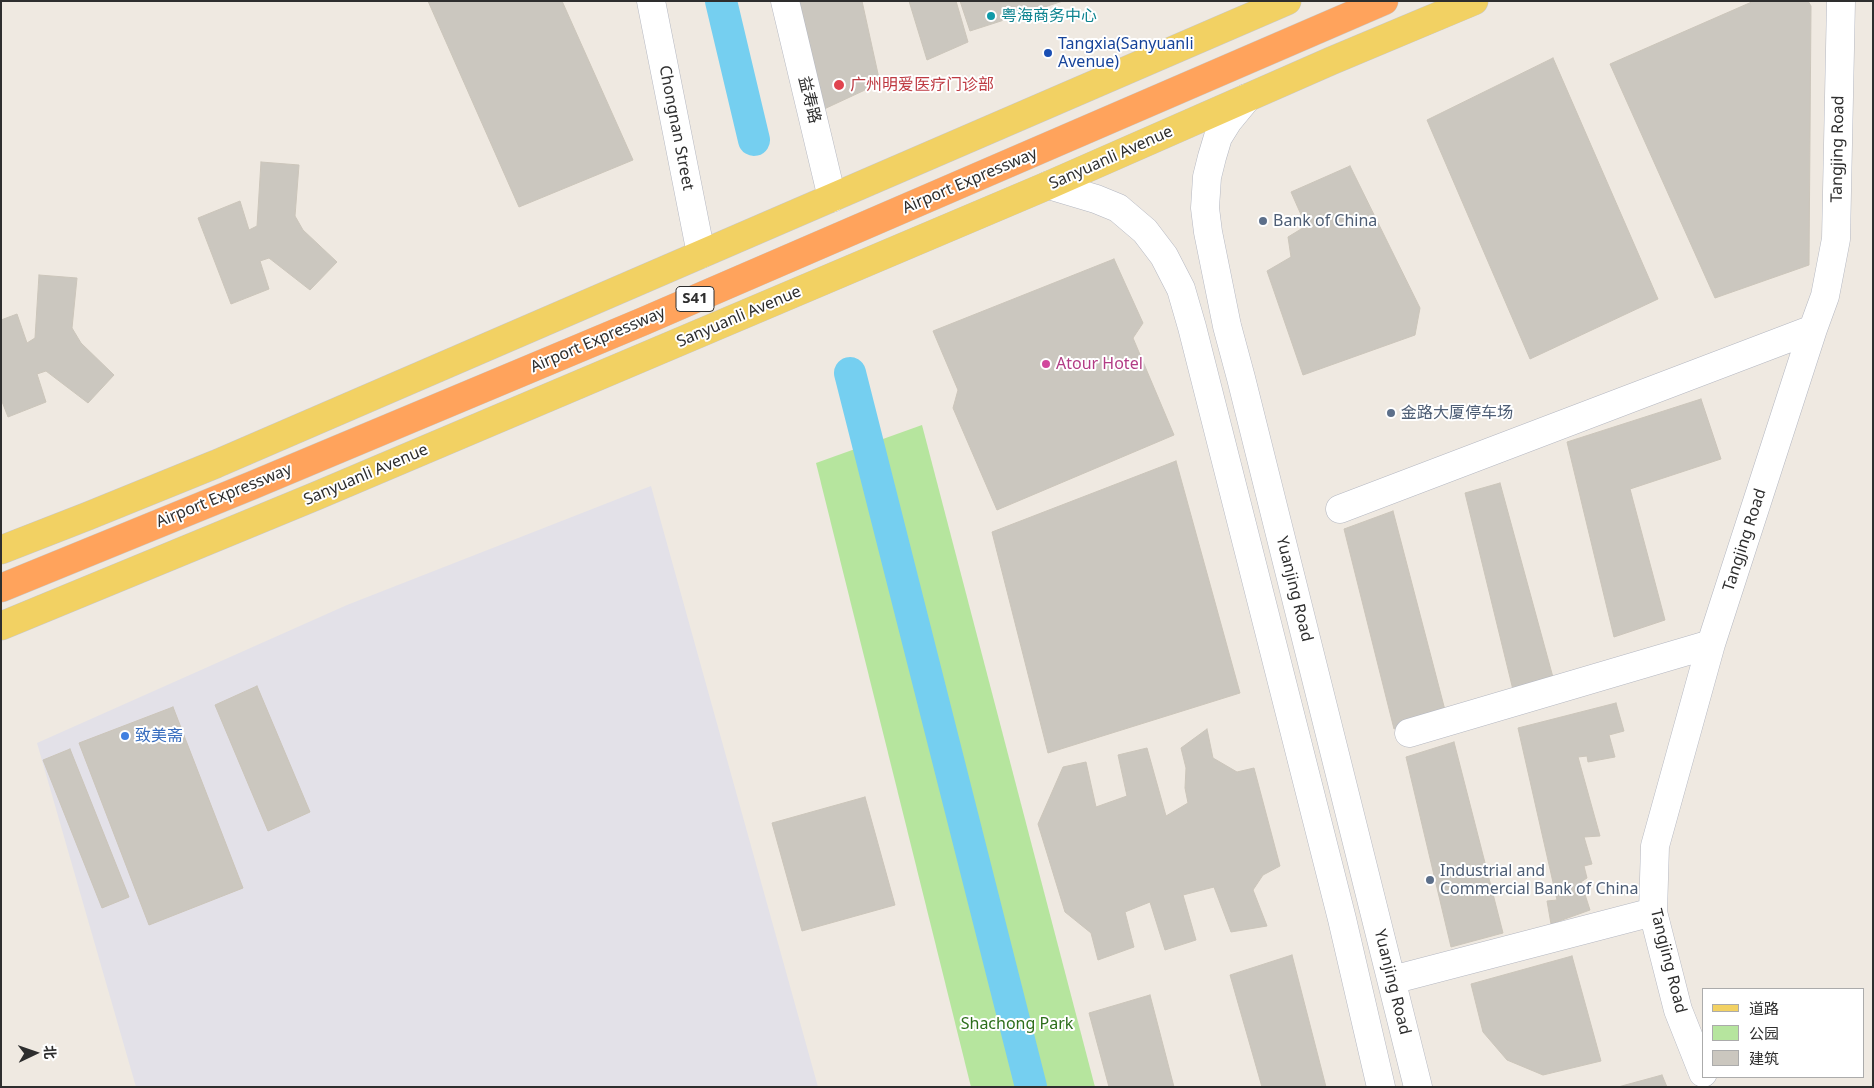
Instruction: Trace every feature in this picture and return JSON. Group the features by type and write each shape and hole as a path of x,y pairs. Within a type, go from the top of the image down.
{"highway":[{"name":"Airport Expressway","path":"1,588 653,317 1384,1"}],"main road":[{"path":"1,550 216,464 1287,1"},
{"name":"Sanyuanli Avenue","path":"1,626 316,496 1050,185 1474,1"}],"street":[{"name":"Chongnan Street","path":"651,1 701,254"},
{"name":"益寿路","path":"785,1 832,198"},
{"name":"Tangjing Road","path":"1702,1070 1678,1010 1653,912 1656,846 1711,644 1825,296 1836,239 1840,1"},
{"name":"Yuanjing Road","path":"1247,98 1228,121 1218,137 1212,157 1207,178 1205,208 1208,232 1227,326 1418,1087"},
{"name":"Yuanjing Road","path":"1050,185 1096,198 1118,208 1145,231 1164,256 1181,289 1195,336 1342,919 1381,1087"},
{"path":"1340,509 1813,329"},
{"path":"1409,733 1711,644"},
{"path":"1392,980 1653,912"}],"shaded area":[{"path":"651,486 818,1087 136,1087 37,743 347,605"}],"green space":[{"name":"Shachong Park","path":"922,425 1095,1087 971,1087 816,463"}],"building":[{"path":"428,1 562,1 633,160 519,207"},
{"path":"796,1 862,1 880,83 822,110"},
{"path":"909,1 956,1 968,42 927,60"},
{"name":"粤海商务中心","path":"960,1 1063,1 970,31"},
{"path":"1754,1 1808,1 1811,6 1809,265 1715,298 1610,64"},
{"path":"1553,58 1658,299 1530,359 1427,120"},
{"path":"261,162 299,165 295,216 303,230 337,262 310,290 269,258 260,261 269,289 231,304 198,218 240,201 249,230 257,226"},
{"path":"1350,166 1420,308 1415,335 1303,375 1267,271 1291,257 1288,237 1306,226 1291,192"},
{"name":"Atour Hotel","path":"1114,259 1143,323 1133,338 1174,435 997,510 953,408 958,390 933,331"},
{"path":"39,275 77,278 72,328 81,343 114,375 88,403 46,371 37,374 46,402 8,417 1,399 1,320 17,314 27,343 35,338"},
{"path":"1701,399 1721,459 1630,489 1665,620 1614,637 1567,442"},
{"path":"1176,461 1240,693 1048,753 992,532"},
{"path":"1500,483 1554,681 1514,694 1465,493"},
{"path":"1393,511 1446,714 1394,729 1344,529"},
{"path":"257,686 310,812 268,831 215,705"},
{"path":"1616,703 1624,731 1609,735 1615,757 1588,762 1587,756 1578,757 1600,836 1584,837 1592,864 1584,866 1587,878 1581,882 1590,910 1551,924 1547,901 1557,900 1518,728"},
{"path":"173,707 243,888 149,925 79,743"},
{"path":"1207,729 1213,758 1237,772 1254,768 1280,866 1263,875 1253,890 1267,926 1231,932 1214,887 1183,895 1196,940 1165,950 1150,902 1125,912 1134,947 1098,960 1091,933 1065,912 1038,824 1063,767 1086,762 1096,807 1127,796 1118,755 1147,748 1166,816 1188,803 1185,788 1186,768 1181,748"},
{"path":"1454,742 1503,933 1451,947 1406,757"},
{"path":"70,749 129,897 102,908 43,760"},
{"path":"865,797 895,905 802,931 772,823"},
{"path":"1292,955 1326,1087 1262,1087 1230,975"},
{"path":"1572,956 1601,1061 1543,1075 1507,1060 1483,1032 1471,984"},
{"path":"1150,995 1174,1087 1109,1087 1089,1013"},
{"path":"1662,1075 1667,1087 1618,1087"}],"waterway":[{"path":"721,1 754,140"},
{"path":"850,373 1031,1087"}],"place":[{"name":"粤海商务中心","path":"991,16"},
{"name":"Tangxia(Sanyuanli Avenue)","path":"1048,53"},
{"name":"广州明爱医疗门诊部","path":"839,85"},
{"name":"Bank of China","path":"1263,221"},
{"name":"Atour Hotel","path":"1046,364"},
{"name":"金路大厦停车场","path":"1391,413"},
{"name":"致美斋","path":"125,736"},
{"name":"Industrial and Commercial Bank of China","path":"1430,880"}]}
